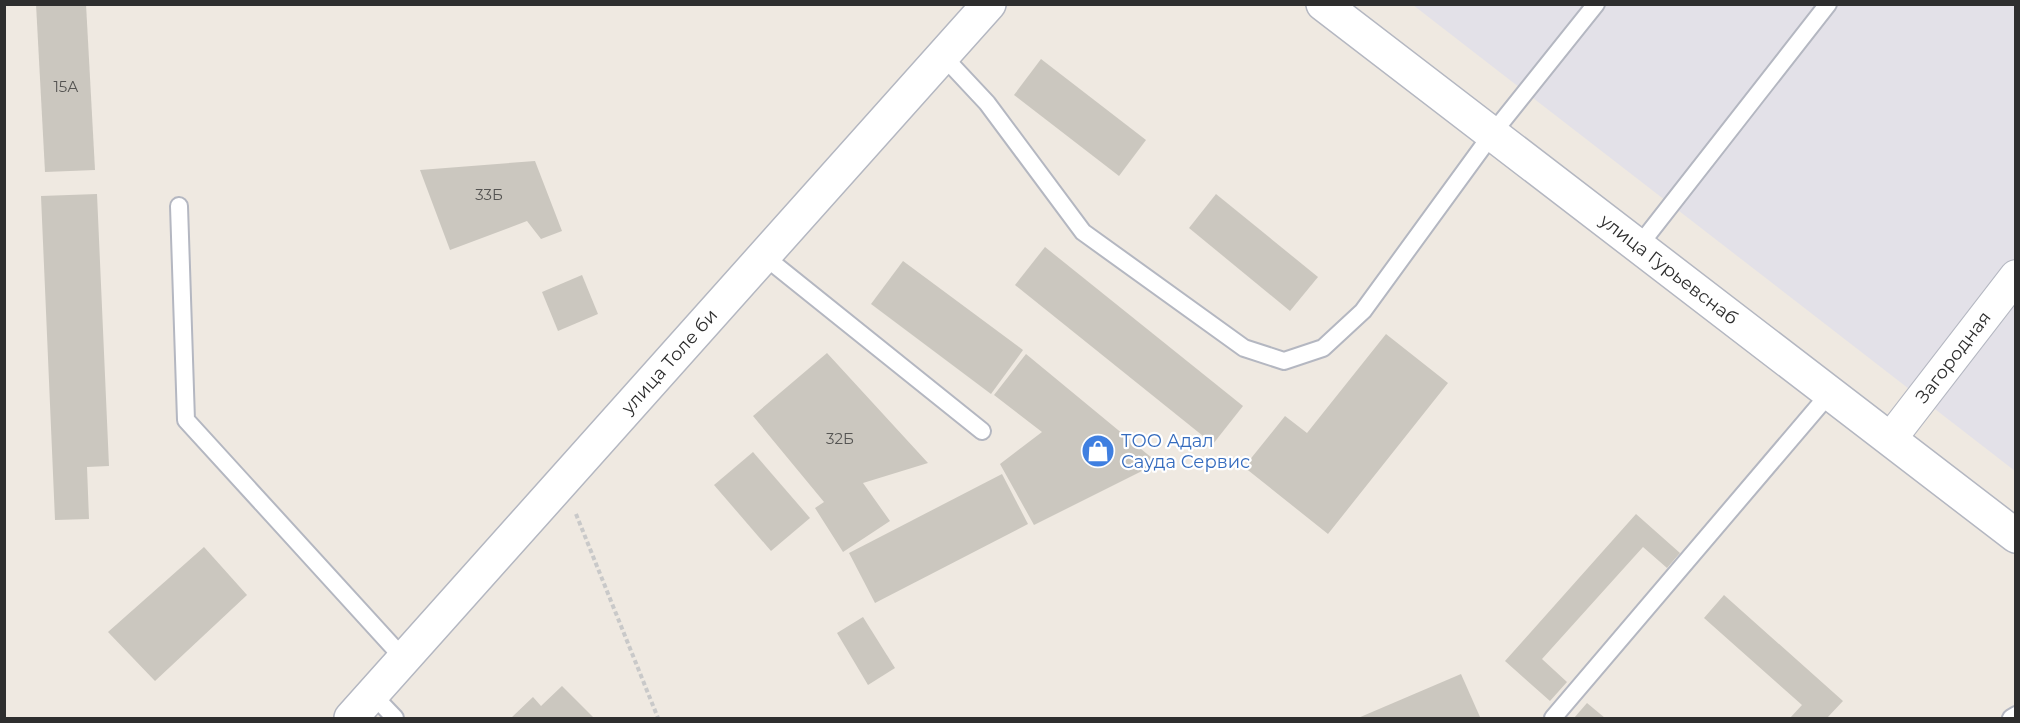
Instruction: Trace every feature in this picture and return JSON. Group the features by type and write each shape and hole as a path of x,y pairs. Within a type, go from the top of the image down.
{"street":[{"name":"улица Толе би","path":"351,718 384,707 405,660 988,4"},
{"name":"улица Гурьевснаб","path":"1323,4 2016,536"},
{"name":"Загородная","path":"1891,438 2016,276"}],"lane":[{"path":"943,56 987,103 1083,232 1244,348 1284,361 1323,348 1363,311 1492,134 1596,4"},
{"path":"1638,247 1828,4"},
{"path":"179,206 186,420 405,660"},
{"path":"764,256 982,431"},
{"path":"1553,718 1829,394"},
{"path":"2011,718 2016,715"}],"path":[{"path":"563,483 658,718"}],"shaded area":[{"path":"1413,5 2015,5 2015,471"}],"building":[{"path":"36,4 86,4 95,170 45,172"},
{"path":"1041,59 1146,140 1119,176 1014,95"},
{"path":"535,161 562,231 541,239 527,221 450,250 420,170"},
{"path":"97,194 109,466 87,467 89,519 55,520 41,196"},
{"path":"1216,194 1318,277 1290,311 1189,228"},
{"path":"1045,247 1243,406 1213,444 1015,285"},
{"path":"903,261 1023,350 991,394 871,304"},
{"path":"582,275 598,314 558,331 542,292"},
{"path":"1386,334 1448,383 1328,534 1244,467 1285,416 1307,433"},
{"path":"827,353 928,463 863,483 890,521 843,552 815,508 824,502 753,416"},
{"path":"1026,354 1158,463 1034,525 1000,464 1042,432 994,395"},
{"path":"753,452 810,518 771,551 714,485"},
{"path":"1002,474 1028,524 875,603 849,553"},
{"path":"1636,514 1680,553 1667,568 1643,547 1542,659 1567,682 1550,701 1505,661"},
{"path":"204,547 247,595 155,681 108,632"},
{"path":"1724,595 1843,701 1827,718 1790,718 1802,705 1704,618"},
{"path":"863,617 895,668 868,685 837,633"},
{"path":"1461,674 1480,717 1358,718"},
{"path":"562,686 594,718 511,718 533,697 541,706"},
{"path":"1587,703 1605,718 1574,718"}],"place":[{"name":"ТОО Адал Сауда Сервис","path":"1098,451"}]}
